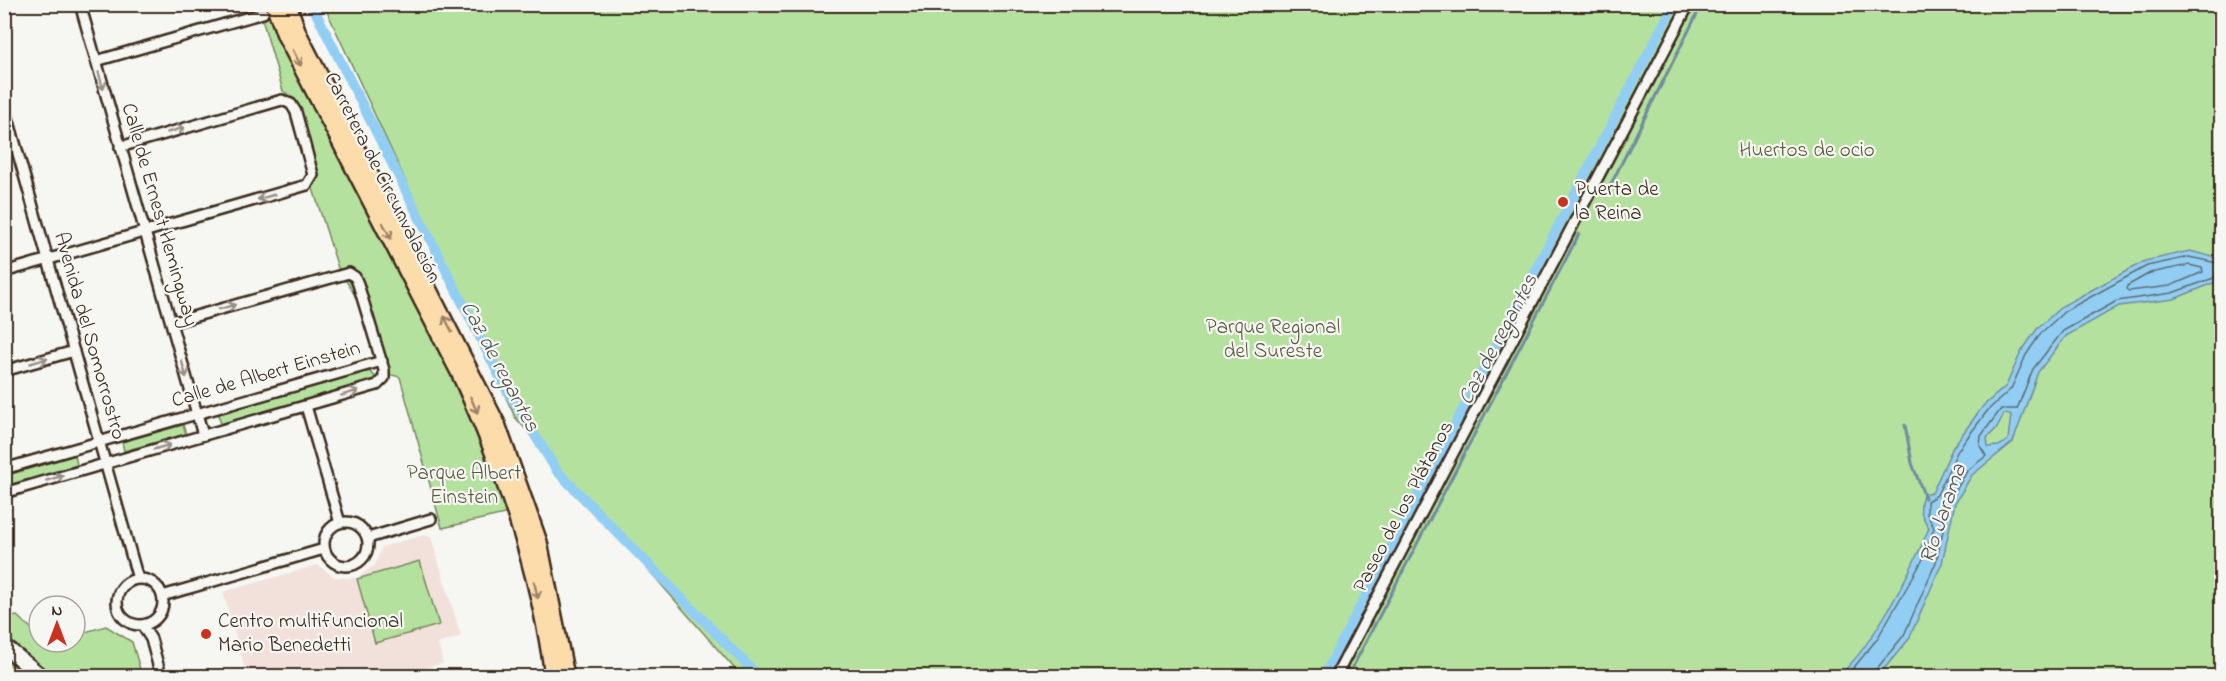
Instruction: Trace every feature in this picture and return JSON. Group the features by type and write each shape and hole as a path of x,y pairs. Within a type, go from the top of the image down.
{"main road":[{"name":"Carretera de Circunvalación","path":"288,4 298,33 497,424 539,542 566,676"},
{"name":"Carretera de Circunvalación","path":"269,9 285,35 459,372 484,426 527,547 553,676"}],"street":[{"name":"Calle de Ernest Hemingway","path":"80,4 203,435"},
{"name":"Paseo de los Plátanos","path":"1336,676 1689,4"},
{"path":"96,61 269,9"},
{"path":"4,272 307,185 312,179 313,171 296,112 291,104 282,100 120,147"},
{"name":"Avenida del Somorrostro","path":"4,104 138,579"},
{"path":"171,323 349,273 357,280 381,361"},
{"path":"4,371 74,351"},
{"name":"Calle de Albert Einstein","path":"4,469 381,361 384,378 377,385 4,492"},
{"path":"306,406 340,523"},
{"path":"368,538 431,519"},
{"path":"340,523 359,526 368,538 365,555 349,566 335,563 324,549 327,532 340,523"},
{"path":"162,596 324,549"},
{"path":"138,579 153,584 162,596 160,612 147,623 126,620 121,615 117,603 118,596 125,585 138,579"},
{"path":"147,623 161,676"},
{"path":"4,646 41,676"}],"shaded area":[{"path":"424,535 431,537 461,636 438,644 443,663 404,674 404,676 247,676 223,592 318,565 334,577 357,578 375,565 382,547"}],"green space":[{"name":"Parque Albert Einstein","path":"258,5 270,5 281,42 402,274 459,392 509,513 442,528 400,377 380,372 358,300 338,268 289,112 298,105 283,91"},
{"name":"Parque Regional del Sureste","path":"324,5 2221,5 2221,676 741,676 515,417"},
{"path":"369,371 375,376 372,381 221,424 218,414"},
{"path":"183,425 186,434 124,451 122,442"},
{"path":"75,455 77,465 5,486 5,476"},
{"path":"420,561 439,625 375,643 357,579"},
{"path":"5,594 11,617 17,616 27,625 27,654 87,654 87,632 106,626 132,642 142,676 52,676 5,637"},
{"path":"5,659 24,675 25,676 5,676"}],"water":[{"name":"Río Jarama","path":"2190,251 2221,259 2221,280 2174,299 2119,306 2066,336 2038,372 2013,442 1972,475 1955,503 1942,563 1909,639 1878,676 1838,676 1864,647 1877,628 1902,586 1921,546 1929,528 1921,512 1923,495 1932,493 1953,447 1983,406 2006,386 2021,352 2037,329 2062,306 2145,261","holes":["2004,414 2011,415 2008,440 1999,446 1988,447 1987,438 1996,429"]}],"waterway":[{"name":"Caz de regantes","path":"315,4 316,13 505,387 557,471 758,676"},
{"name":"Caz de regantes","path":"1324,676 1674,4"},
{"path":"1605,196 1698,12"},
{"path":"1348,676 1579,234"},
{"name":"Río Jarama","path":"1905,425 1912,463 1925,498"}],"place":[{"name":"Puerta de la Reina","path":"1563,202"},
{"name":"Centro multifuncional Mario Benedetti","path":"206,634"}],"park label":[{"name":"Huertos de ocio","path":"1807,151"}]}
